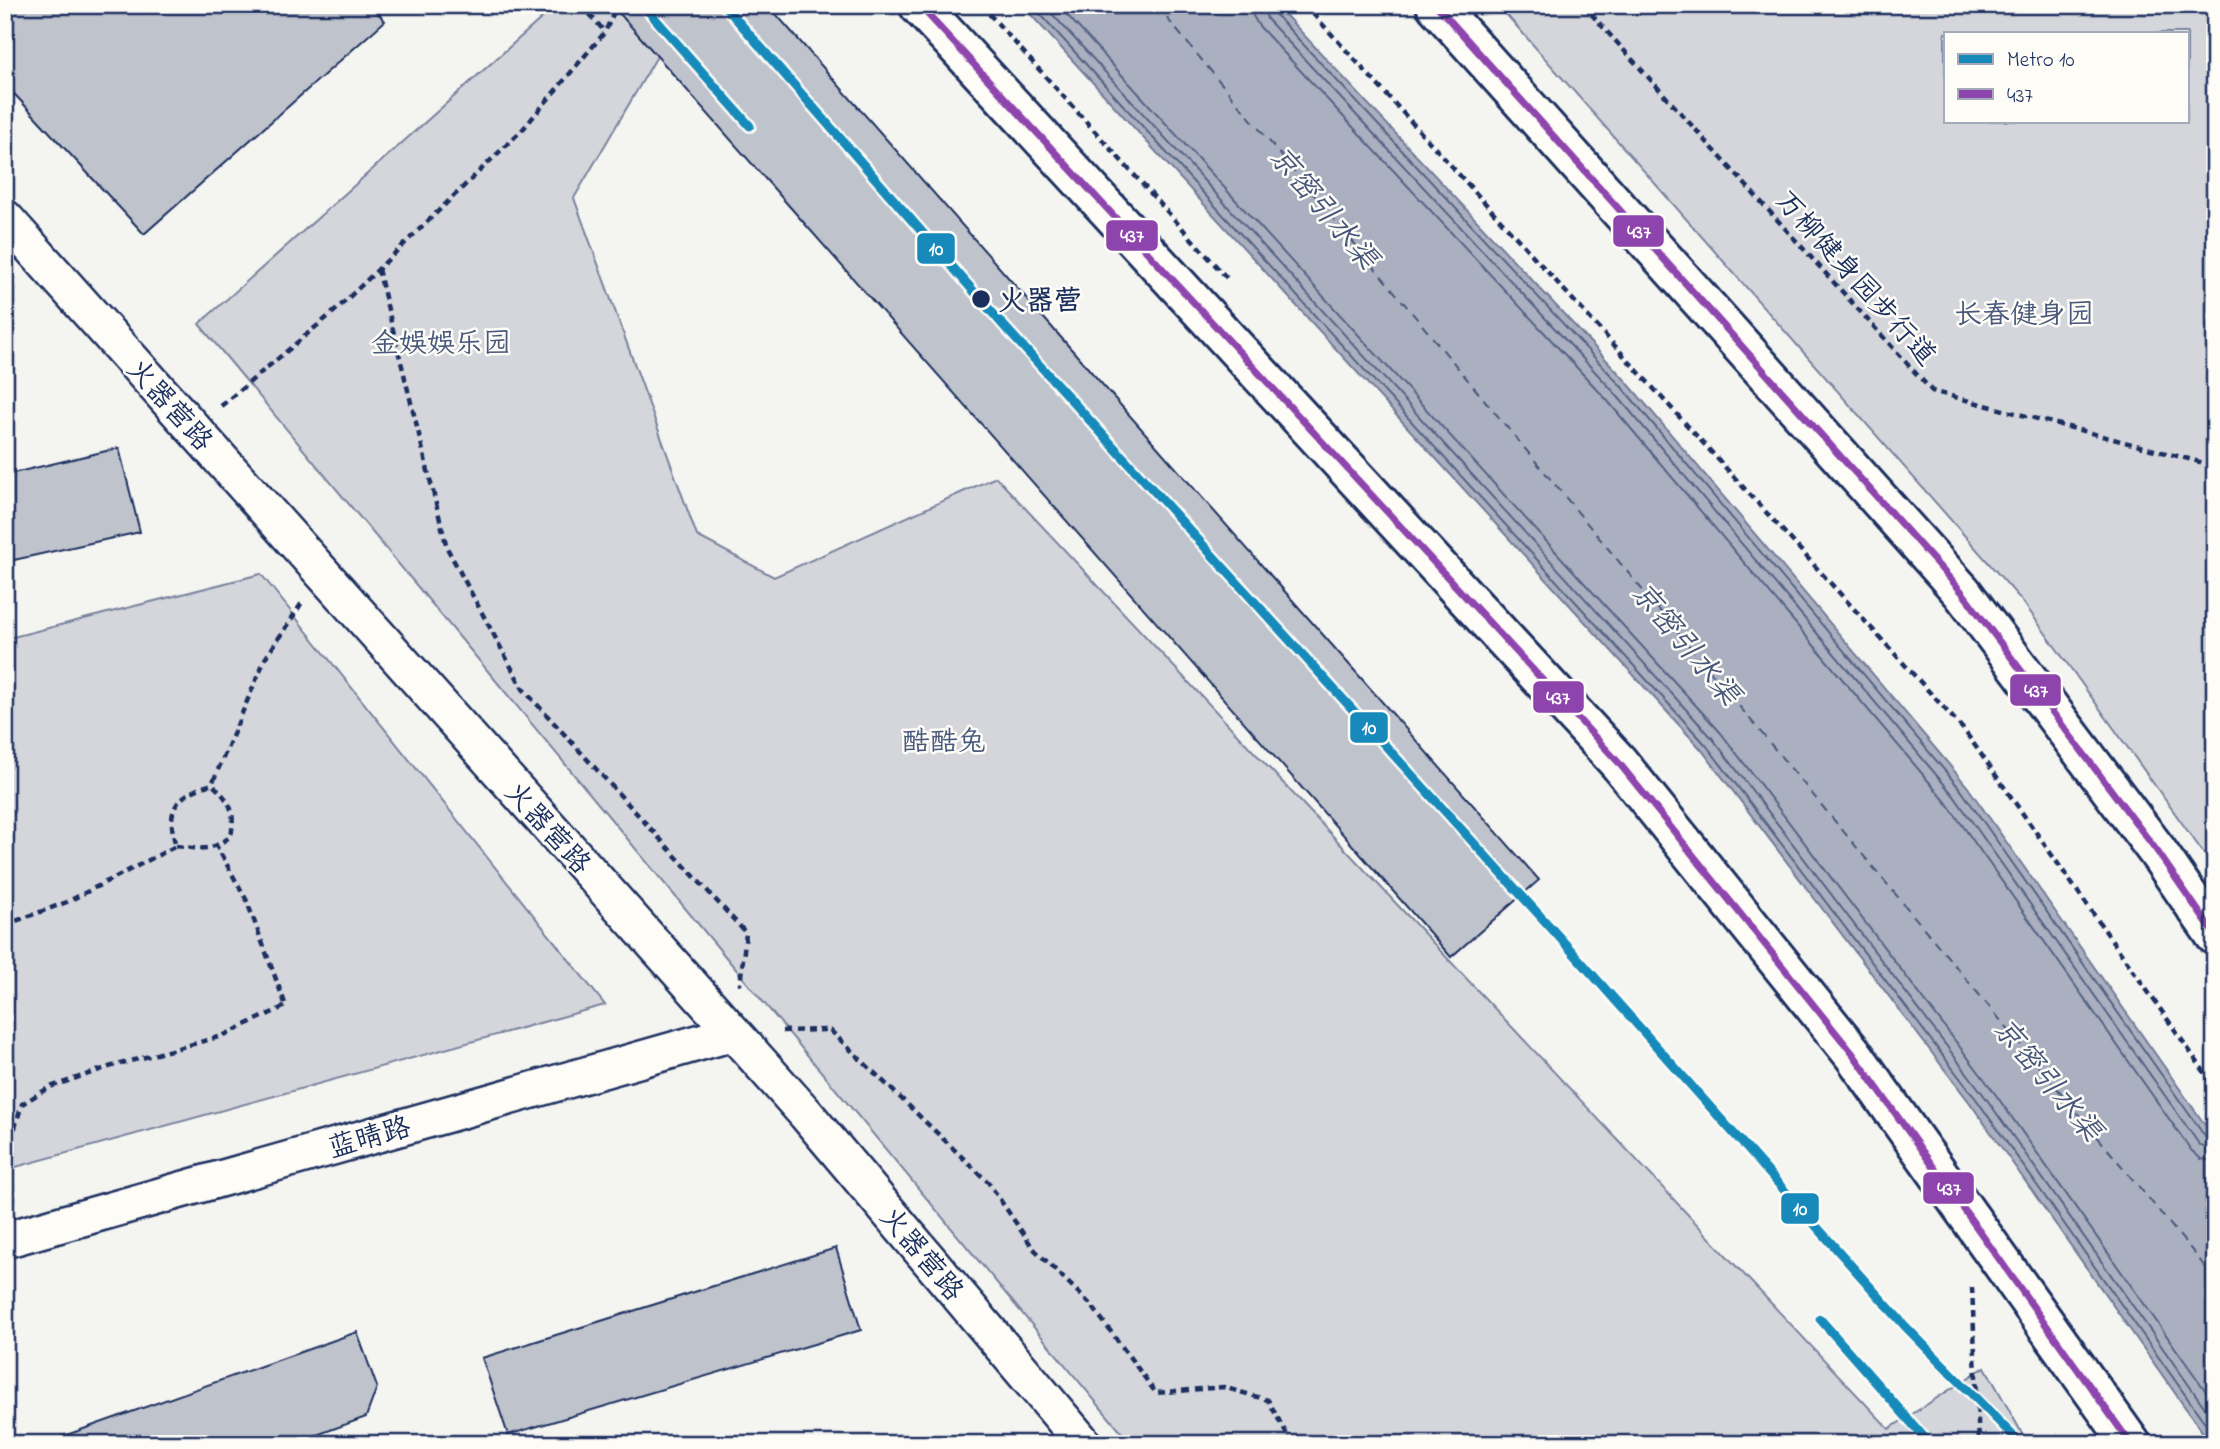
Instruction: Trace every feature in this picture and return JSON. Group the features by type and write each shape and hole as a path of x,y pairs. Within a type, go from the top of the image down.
{"highway":[{"path":"919,5 1619,762 1853,1054 2132,1444"},
{"path":"1436,5 1962,592 2157,851 2215,935"}],"street":[{"name":"火器营路","path":"5,218 806,1114 1084,1444"},
{"name":"蓝晴路","path":"9,1226 733,1033"}],"path":[{"path":"582,5 605,32"},
{"path":"194,429 336,310 523,129 605,32 617,5"},
{"path":"1305,5 1964,730 2215,1087"},
{"name":"万柳健身园步行道","path":"1583,5 1932,391 2215,468"},
{"path":"378,269 447,548 523,689 746,933 733,1033"},
{"path":"212,784 265,659 300,604 325,576"},
{"path":"176,845 170,825 177,801 194,789 212,784"},
{"path":"5,925 67,902 176,845 201,849 217,847 231,836 234,819 227,799 212,784"},
{"path":"9,1226 9,1148 22,1104 50,1087 110,1067 222,1036 286,1006 246,899 217,847"},
{"path":"830,1030 988,1182 1033,1248 1092,1306 1156,1393 1223,1387 1268,1400 1292,1444"},
{"path":"1972,1286 1979,1444"}],"green space":[{"name":"酷酷兔","path":"549,5 687,5 574,198 697,536 774,577 996,477 1889,1429 1985,1367 2028,1444 1131,1444 199,324 552,9"},
{"name":"长春健身园","path":"1498,5 2215,5 2215,869 2023,602"},
{"path":"261,574 605,1005 5,1170 5,639"}],"water":[{"name":"京密引水渠","path":"1022,5 1276,5 1626,381 1967,786 2215,1139 2215,1444 2211,1444 1970,1103 1701,749"}],"building":[{"path":"5,5 371,5 385,21 144,234 5,84"},
{"path":"612,5 768,5 1539,880 1451,957"},
{"path":"119,448 140,532 5,562 5,475"},
{"path":"836,1248 861,1330 508,1435 482,1358"},
{"path":"357,1332 377,1387 366,1417 292,1444 41,1444"}],"ferry route":[{"path":"1156,5 2215,1281"}],"metro line":[{"name":"10","path":"643,5 750,126"},
{"name":"10","path":"724,5 1004,326 1552,929 1905,1326 2021,1444"},
{"name":"10","path":"1820,1319 1930,1444"}],"transit line":[{"name":"437","path":"919,5 1619,763 1853,1054 2131,1444"},
{"name":"437","path":"1436,5 1962,592 2157,851 2215,935"}],"place":[{"name":"火器营","path":"981,299"}],"park label":[{"name":"金娱娱乐园","path":"441,342"}]}
